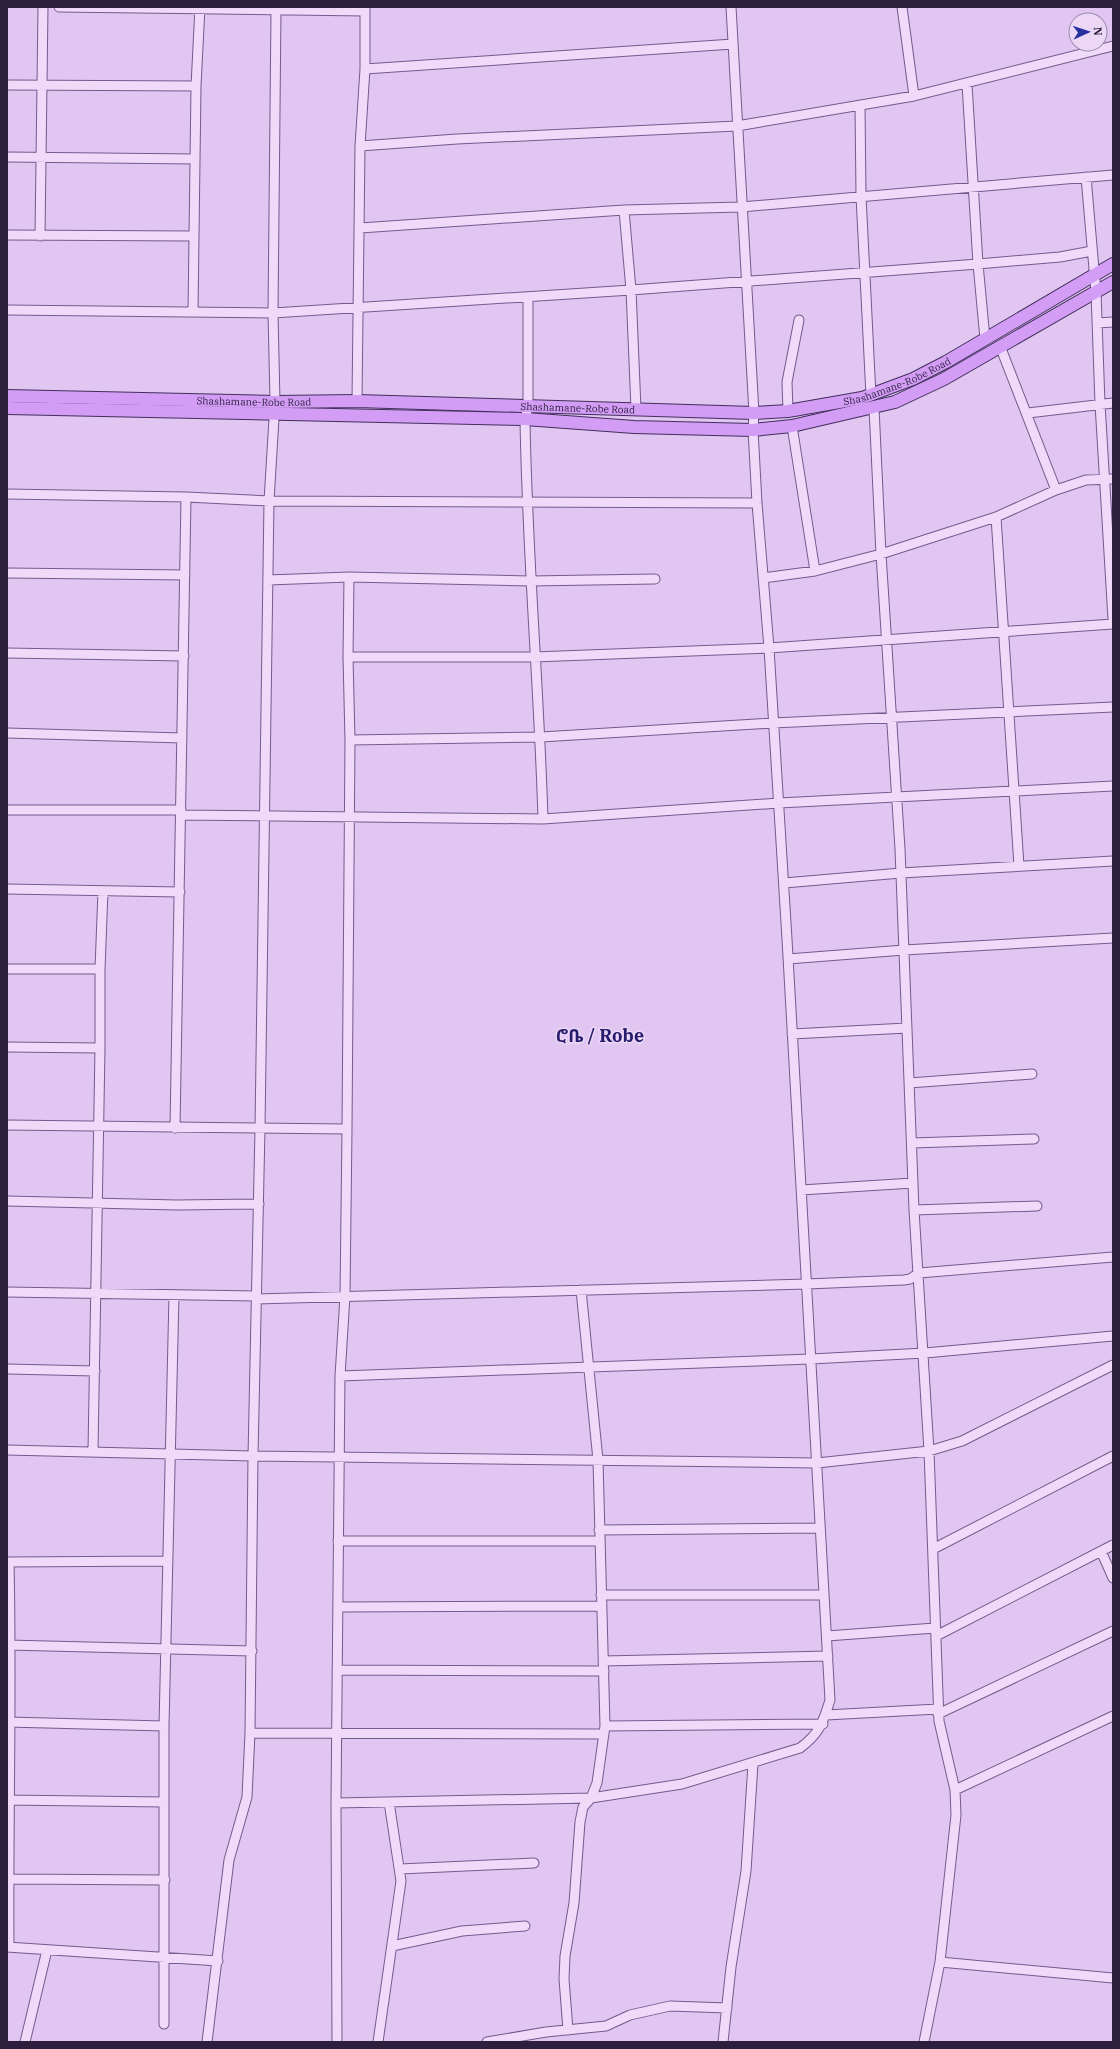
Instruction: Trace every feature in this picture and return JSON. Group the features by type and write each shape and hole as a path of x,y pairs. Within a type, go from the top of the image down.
{"main road":[{"name":"Shashamane-Robe Road","path":"7,408 274,408 358,401 754,413 788,410 870,396 913,379 985,339 1113,264"},
{"name":"Shashamane-Robe Road","path":"7,396 525,419 634,427 753,430 792,426 895,402 944,379 1113,282"}],"street":[{"path":"40,236 43,7"},
{"path":"59,7 276,10 365,9 365,69 360,146 358,401"},
{"path":"336,1803 591,1798 682,1784 753,1764 800,1748 812,1739 823,1724 830,1700 784,883 769,648 757,503 753,430 754,413 745,281 731,7"},
{"path":"902,7 914,96"},
{"path":"193,312 196,86 200,8"},
{"path":"207,2042 218,1961 229,1860 246,1797 250,1734 253,1456 259,1204 269,501 274,408 273,313 276,10"},
{"path":"365,69 732,44"},
{"path":"360,146 457,139 737,126 914,96 967,84 1113,46"},
{"path":"967,84 978,264 985,339"},
{"path":"7,85 196,86"},
{"path":"860,106 861,196 870,396"},
{"path":"7,157 195,159"},
{"path":"360,228 624,210 741,207 1113,175"},
{"path":"1086,177 1096,292 1100,404 1109,480 1113,619"},
{"path":"624,210 631,290 636,409"},
{"path":"7,235 193,236"},
{"path":"7,310 273,313 631,290 978,264 1060,257 1092,251"},
{"path":"528,297 528,407 525,419 526,502 534,657 541,737 544,818"},
{"path":"788,410 787,382 799,320"},
{"path":"1097,322 1113,322"},
{"path":"1000,346 1028,413 1056,490"},
{"path":"1028,413 1113,403"},
{"path":"874,408 881,554 901,873 914,1210 929,1451 938,1712 955,1790 956,1814 940,1962 924,2042"},
{"path":"792,426 815,571"},
{"path":"763,578 815,571 881,554 996,517 1056,490 1086,480 1109,480"},
{"path":"7,494 186,497 269,501 757,503"},
{"path":"175,1128 186,497"},
{"path":"996,517 1019,866"},
{"path":"7,573 185,575"},
{"path":"268,580 349,577 530,581 655,579"},
{"path":"337,2042 336,1803 338,1541 340,1376 345,1296 347,1130 350,740 348,657 349,577"},
{"path":"348,657 534,657 769,648 1113,624"},
{"path":"7,653 184,656"},
{"path":"350,740 541,737 773,723 1113,707"},
{"path":"7,733 182,738"},
{"path":"7,810 264,816 544,818 778,803 1113,786"},
{"path":"784,883 901,873 1113,861"},
{"path":"7,889 180,892"},
{"path":"94,1451 100,970 103,891"},
{"path":"788,959 904,950 1113,938"},
{"path":"7,969 100,970"},
{"path":"792,1034 907,1028"},
{"path":"7,1047 100,1048"},
{"path":"909,1083 1032,1074"},
{"path":"7,1125 347,1130"},
{"path":"912,1143 1034,1139"},
{"path":"801,1190 913,1182"},
{"path":"7,1201 177,1205 259,1204"},
{"path":"914,1210 1037,1206"},
{"path":"7,1292 256,1297 807,1284 904,1280 910,1279 919,1273 1113,1257"},
{"path":"568,2030 564,1979 565,1956 574,1903 580,1822 583,1807 591,1798 597,1783 604,1730 604,1672 598,1460 581,1290"},
{"path":"164,2024 164,1726 174,1295"},
{"path":"340,1376 811,1359 924,1353 1113,1336"},
{"path":"7,1450 253,1456 817,1463 929,1451 962,1441 1113,1365"},
{"path":"7,1369 95,1371"},
{"path":"933,1549 1113,1456"},
{"path":"600,1530 820,1528"},
{"path":"338,1541 600,1541"},
{"path":"827,1636 936,1632 1113,1545"},
{"path":"1101,1551 1113,1578"},
{"path":"168,1560 8,1562 8,1947 164,1956 218,1961"},
{"path":"601,1595 824,1595"},
{"path":"338,1606 602,1606"},
{"path":"826,1715 938,1712 1113,1631"},
{"path":"9,1645 252,1651"},
{"path":"603,1661 828,1656"},
{"path":"337,1670 604,1672"},
{"path":"955,1790 1113,1716"},
{"path":"8,1722 164,1726"},
{"path":"250,1734 604,1730 823,1724"},
{"path":"723,2042 746,1871 753,1764"},
{"path":"8,1800 164,1802"},
{"path":"378,2042 401,1881 389,1802"},
{"path":"400,1869 534,1863"},
{"path":"9,1879 165,1880"},
{"path":"392,1946 462,1931 525,1926"},
{"path":"25,2042 47,1950"},
{"path":"940,1962 1113,1978"},
{"path":"487,2042 546,2032 606,2026 630,2015 670,2006 727,2008"},
{"path":"546,2032 546,2042"}],"district":[{"name":"ሮቤ / Robe","path":"600,1035"}]}
